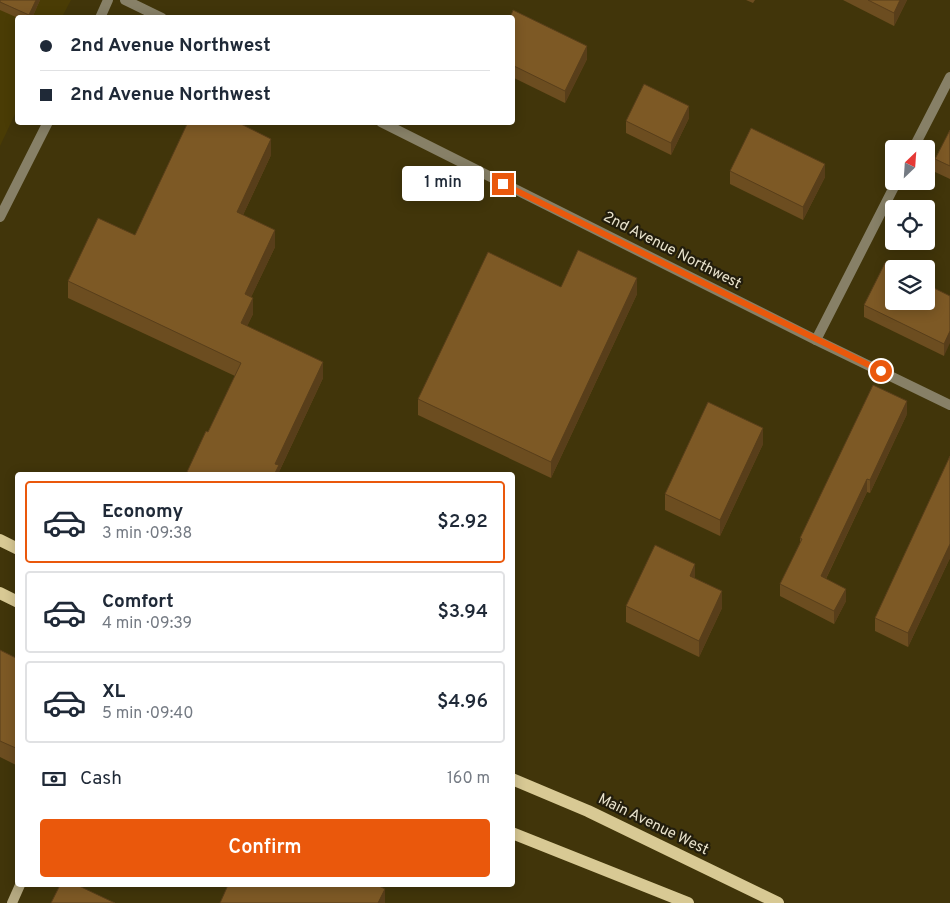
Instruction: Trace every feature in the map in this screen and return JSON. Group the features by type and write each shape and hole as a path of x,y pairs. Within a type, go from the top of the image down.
{"main road":[{"path":"0,540 15,548"},
{"path":"0,593 15,600"},
{"name":"Main Avenue West","path":"515,780 588,812 778,903"},
{"path":"515,833 688,903"}],"street":[{"path":"101,15 108,0"},
{"path":"125,0 156,15"},
{"path":"918,140 950,76"},
{"path":"0,217 46,125"},
{"name":"2nd Avenue Northwest","path":"386,125 950,405"},
{"path":"816,340 892,190"},
{"path":"12,903 19,887"}],"shaded area":[{"path":"0,0 71,0 63,15 15,15 15,114 0,146"}],"building":[{"path":"0,0 36,0 29,15 0,2"},
{"path":"868,0 900,0 894,13"},
{"path":"513,10 587,46 565,91 515,66 515,15 511,15"},
{"path":"644,84 689,106 671,143 626,121"},
{"path":"187,125 243,125 271,139 237,212 275,230 245,294 253,298 241,323 323,362 275,464 279,465 276,472 187,472 241,363 68,281 98,218 135,235"},
{"path":"751,128 825,164 803,207 730,171"},
{"path":"950,130 950,166 935,159"},
{"path":"578,250 637,278 551,462 418,399 488,252 561,287"},
{"path":"885,263 885,310 935,310 935,288 950,296 950,331 944,344 864,305"},
{"path":"873,385 907,401 870,480 867,479 821,576 846,589 834,611 780,584"},
{"path":"708,402 763,428 720,520 665,494"},
{"path":"950,456 950,544 908,633 875,618"},
{"path":"655,545 695,564 690,576 722,591 699,641 626,606"},
{"path":"0,650 15,658 15,748 0,741"},
{"path":"59,887 81,887 115,903 51,903"},
{"path":"227,887 381,887 385,889 378,903 220,903"}],"route":[{"path":"503,184 881,371"}]}
